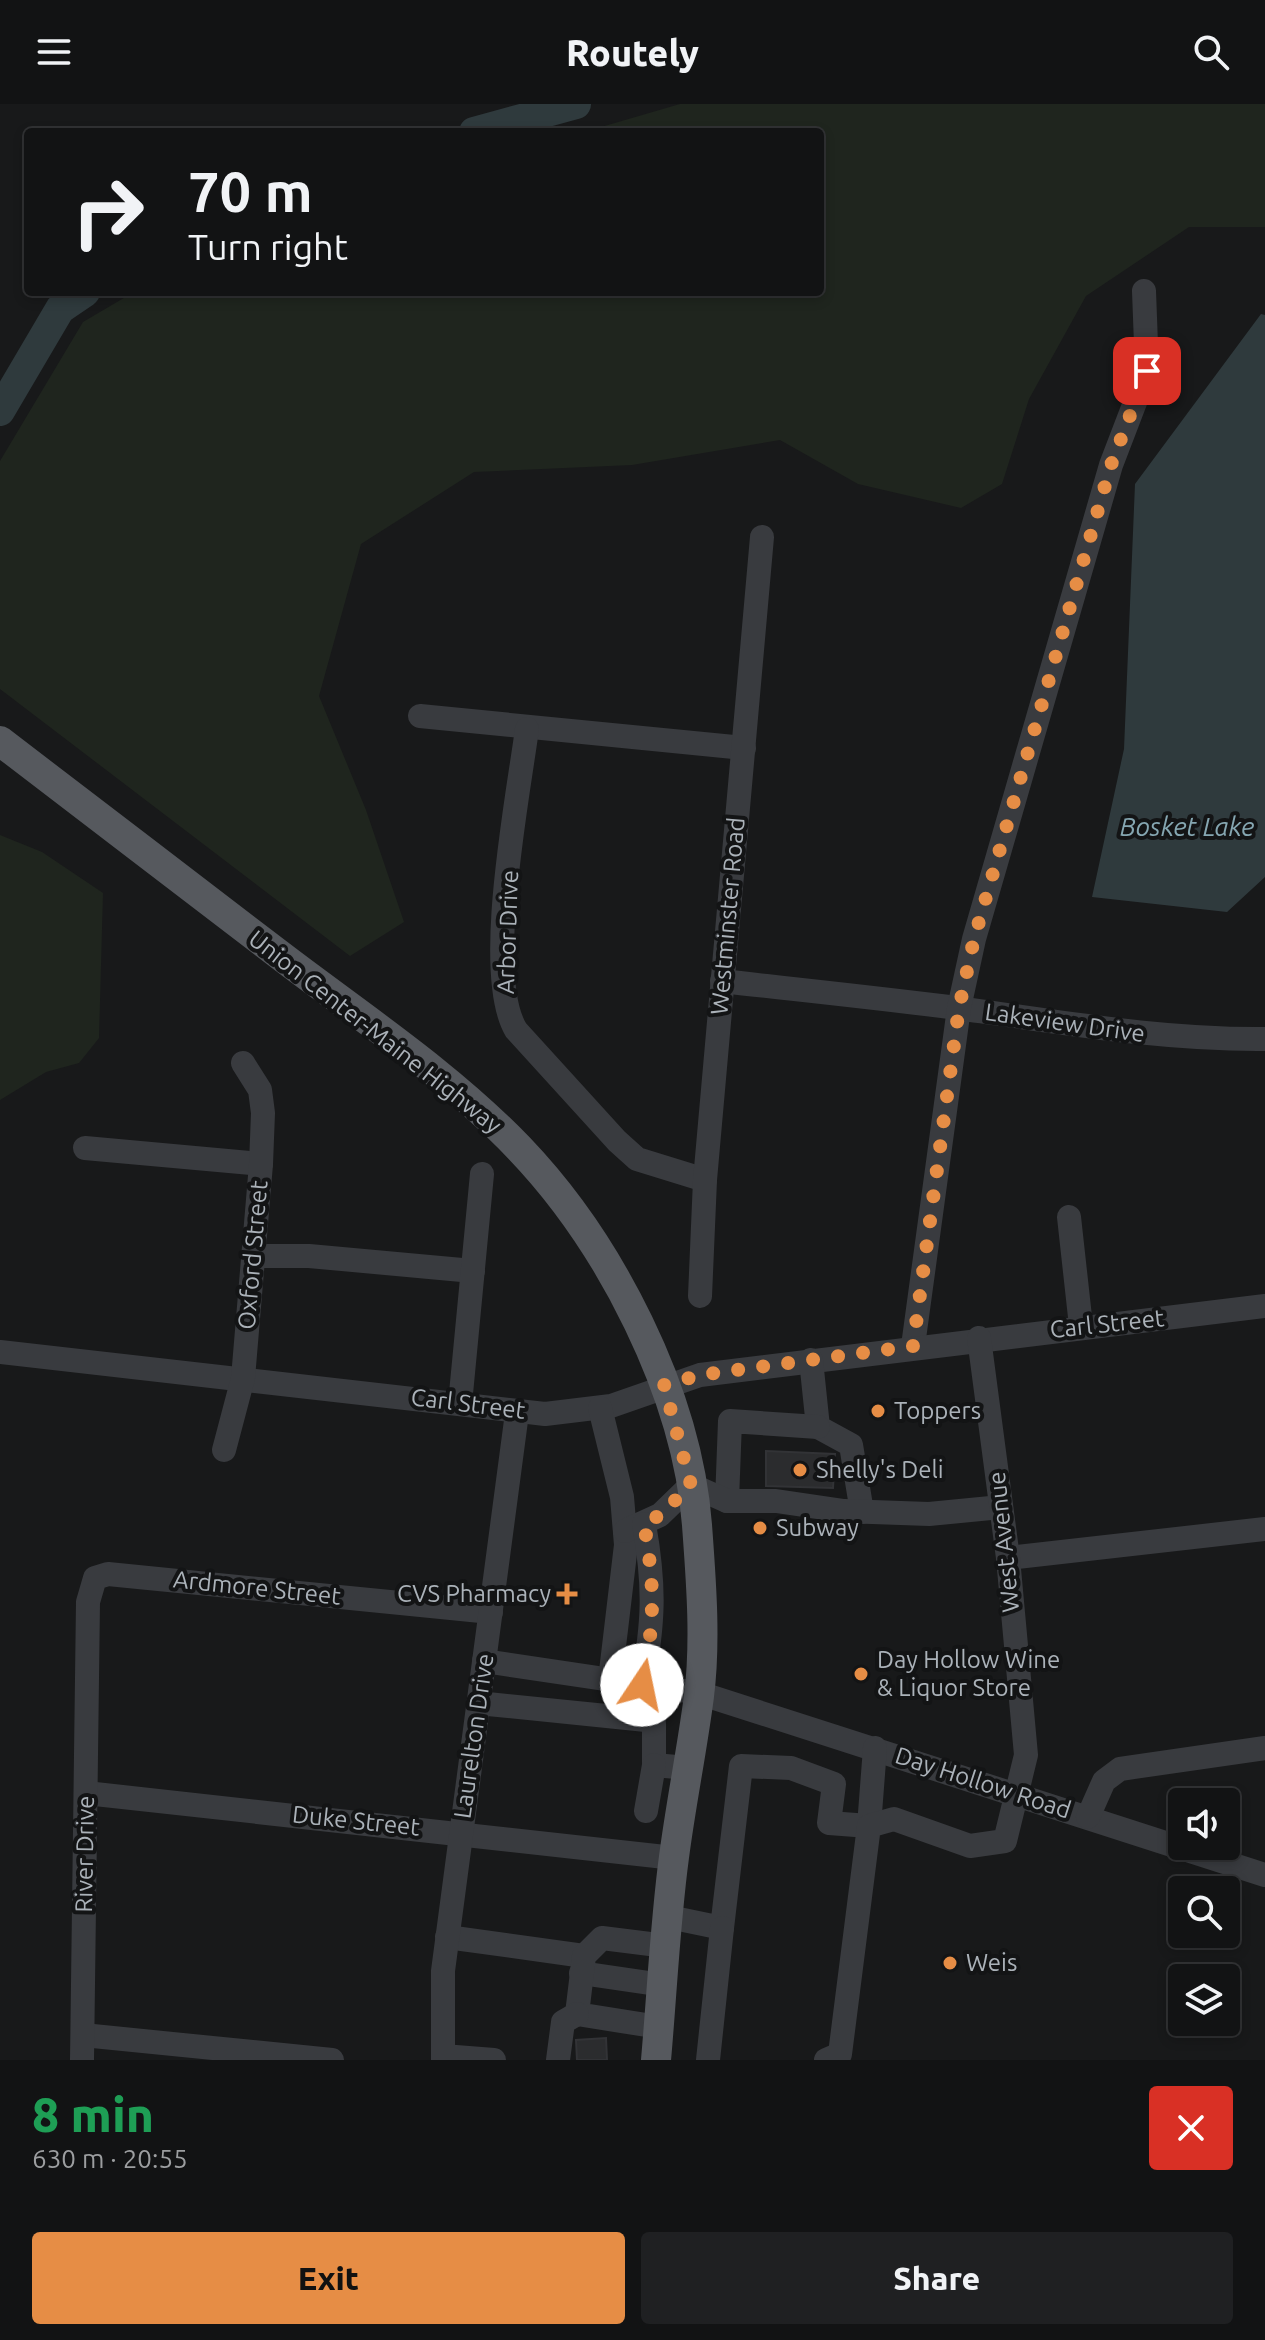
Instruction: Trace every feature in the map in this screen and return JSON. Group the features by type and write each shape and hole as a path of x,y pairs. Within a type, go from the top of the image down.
{"main road":[{"name":"Union Center-Maine Highway","path":"0,741 408,1052 520,1148 581,1223 619,1285 664,1385 691,1485 699,1556 699,1693 674,1858 656,2060"}],"street":[{"path":"913,1346 959,1008 974,939 1111,465 1147,371 1144,291"},
{"name":"Westminster Road","path":"700,1296 705,1180 762,537"},
{"path":"420,716 527,729 744,748"},
{"name":"Arbor Drive","path":"527,729 503,922 502,992 507,1014 516,1030 637,1159 705,1180"},
{"name":"Lakeview Drive","path":"722,981 1200,1040 1265,1039"},
{"name":"Oxford Street","path":"224,1450 243,1378 261,1164 263,1113 260,1090 243,1063"},
{"path":"85,1148 261,1164"},
{"path":"460,1404 482,1174"},
{"path":"1069,1217 1081,1326"},
{"path":"253,1256 309,1256 473,1271"},
{"name":"Carl Street","path":"0,1352 243,1378 517,1413 600,1408 700,1375 913,1346 1265,1306"},
{"name":"West Avenue","path":"869,1826 894,1819 970,1846 1005,1841 1018,1794 1026,1755 1008,1558 979,1338"},
{"path":"811,1360 818,1427"},
{"path":"600,1408 622,1497 653,1575 654,1626 642,1685"},
{"name":"Laurelton Drive","path":"443,2058 443,1971 517,1413"},
{"path":"727,1501 730,1421 818,1427 851,1445 862,1512"},
{"path":"634,1528 660,1515 691,1485 727,1501 776,1501 862,1512 929,1514 1001,1507"},
{"path":"610,1680 634,1528"},
{"path":"1008,1558 1265,1529"},
{"name":"Ardmore Street","path":"87,1648 91,1585 95,1578 108,1574 491,1612"},
{"name":"River Drive","path":"82,2060 87,1648"},
{"name":"Day Hollow Road","path":"484,1661 699,1693 1265,1875"},
{"path":"478,1703 646,1720 654,1724 654,1765 646,1811"},
{"path":"826,2060 840,2054 869,1826 875,1748"},
{"path":"1088,1817 1104,1781 1120,1769 1265,1748"},
{"path":"654,1765 688,1768"},
{"path":"708,2060 741,1766 791,1768 834,1784 829,1823 869,1826"},
{"name":"Duke Street","path":"86,1793 674,1858"},
{"path":"577,2014 582,1964 602,1938 722,1928"},
{"path":"447,1937 582,1964 663,1985"},
{"path":"558,2060 563,2022 577,2014 659,2027"},
{"path":"83,2035 332,2060"},
{"path":"443,2058 494,2060"}],"shaded area":[{"path":"680,104 1265,104 1265,227 1189,227 1086,296 1029,399 1002,484 961,508 858,484 780,440 632,465 474,472 361,544 319,696 366,810 404,922 350,956 0,689 0,461 83,322 127,296 824,296 824,128 598,128"},
{"path":"0,835 42,852 103,893 99,1038 79,1063 46,1072 0,1100"}],"water":[{"name":"Bosket Lake","path":"1261,314 1265,315 1265,877 1227,912 1092,897 1124,749 1135,484"}],"building":[{"name":"Shelly's Deli","path":"766,1451 835,1454 833,1488 766,1486"},
{"path":"606,2038 607,2060 577,2060 576,2040"}],"waterway":[{"path":"489,128 576,104"},
{"path":"0,411 60,309 79,296"}],"place":[{"name":"Toppers","path":"878,1411"},
{"name":"Shelly's Deli","path":"800,1470"},
{"name":"Subway","path":"760,1528"},
{"name":"CVS Pharmacy","path":"567,1594"},
{"name":"Day Hollow Wine & Liquor Store","path":"861,1674"},
{"name":"Weis","path":"950,1963"}],"route":[{"path":"642,1685 654,1626 653,1575 644,1524 669,1508 691,1485 664,1385 700,1375 913,1346 959,1008 974,939 1111,465 1147,371"}]}
